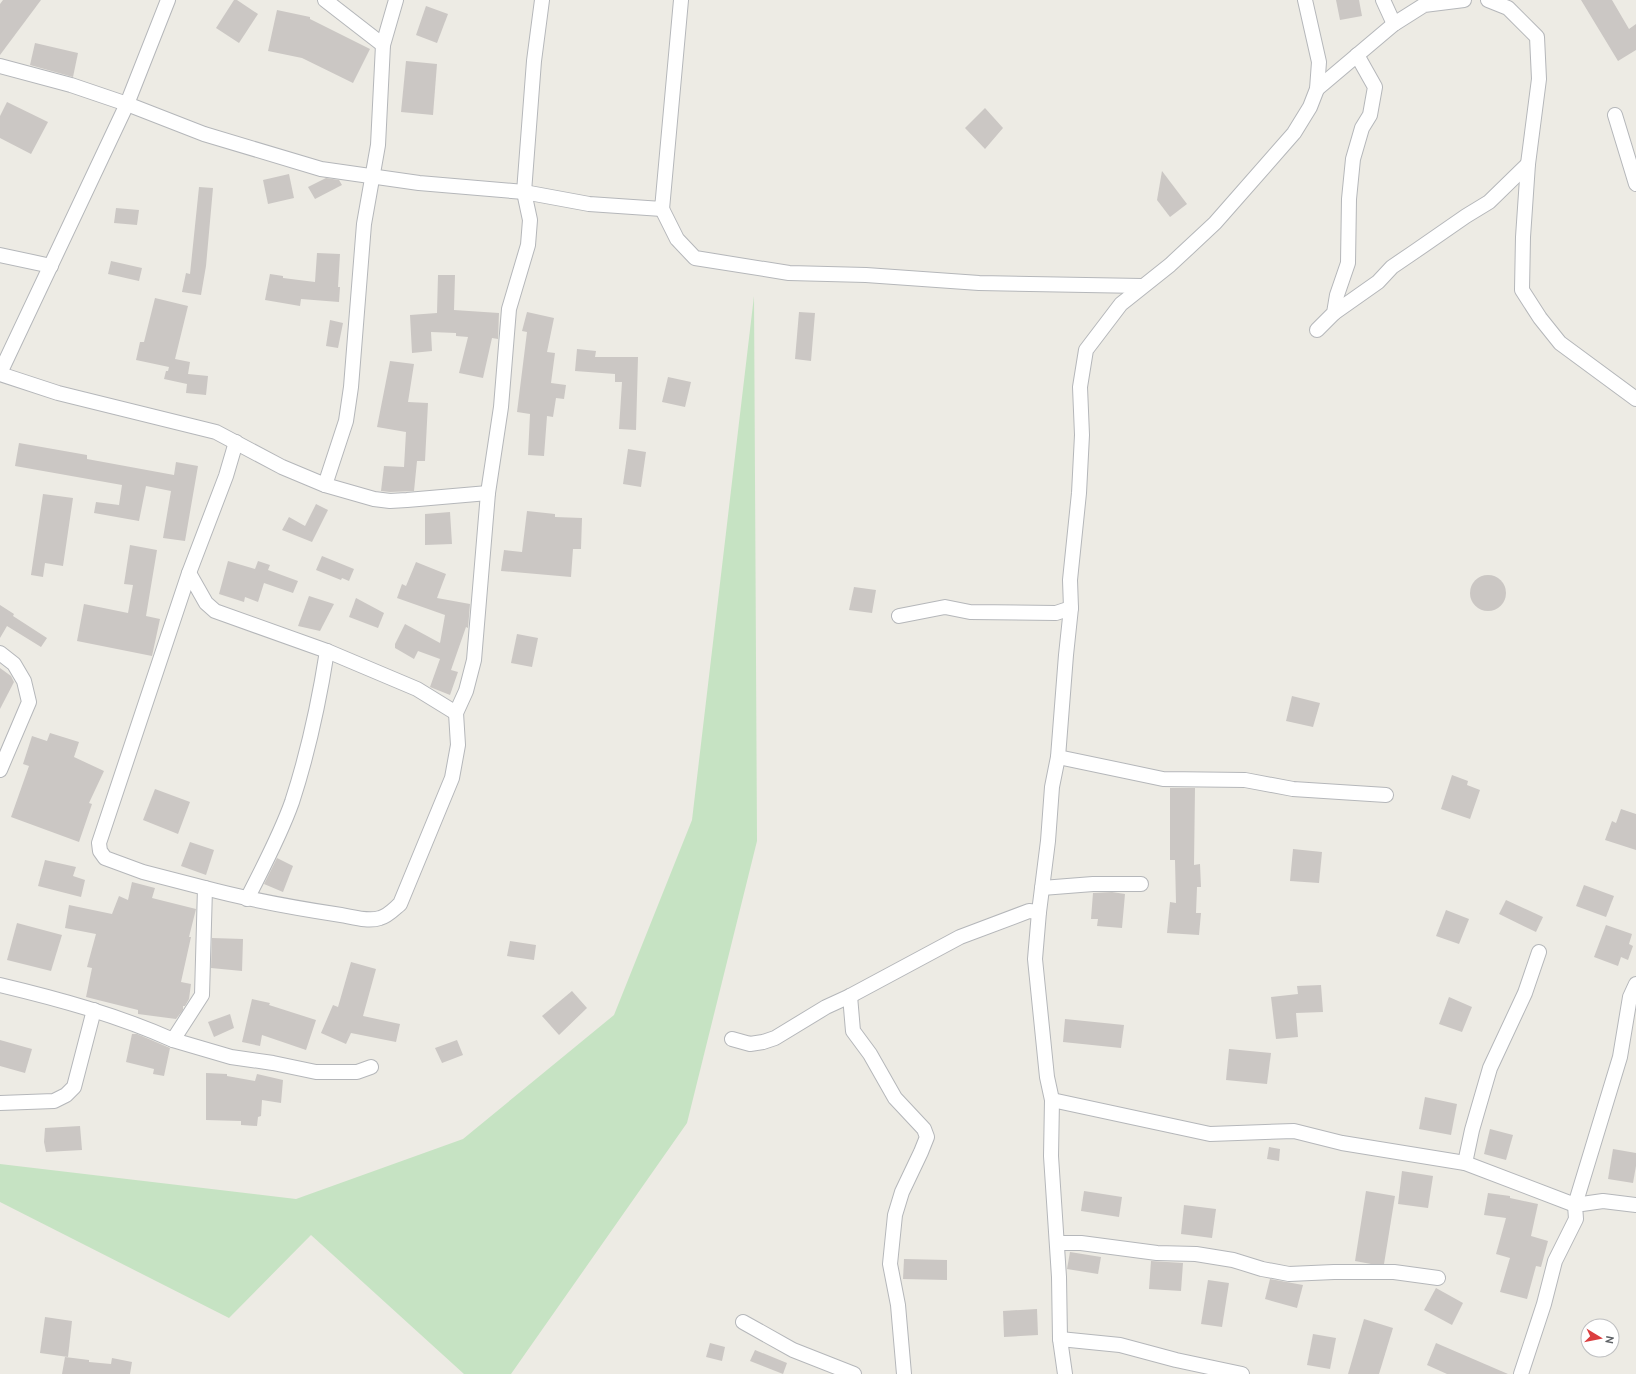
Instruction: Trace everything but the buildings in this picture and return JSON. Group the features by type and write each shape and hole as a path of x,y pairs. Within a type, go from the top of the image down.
{"street":[{"path":"168,0 127,104 0,373 58,393 216,432 282,467 325,485 374,499 390,501 488,493"},
{"path":"325,0 384,45"},
{"path":"325,485 346,421 364,224 378,145 384,45 396,0"},
{"path":"236,442 226,476 189,573 99,843 100,851 106,858 143,872 247,899 372,919 381,918 400,904 452,778 458,745 456,713 466,691 474,660 488,493 501,407 509,310 528,245 530,220 524,192 534,61 542,0"},
{"path":"681,0 662,208 677,239 695,258 789,273 866,275 979,283 1142,286"},
{"path":"1065,1374 1060,1339 1059,1277 1051,1156 1052,1100 1047,1077 1035,959 1048,841 1052,787 1058,757 1063,685 1071,608 1070,580 1079,493 1082,435 1080,387 1086,350 1121,304 1170,265 1216,223 1294,133 1310,108 1317,89 1319,62 1305,0"},
{"path":"1383,0 1394,24"},
{"path":"1317,89 1394,24 1424,5 1464,0"},
{"path":"1488,0 1508,8 1537,37 1539,79 1528,164 1523,237 1522,290 1540,318 1560,343 1636,399"},
{"path":"1334,313 1337,295 1348,263 1349,198 1353,159 1362,128 1370,115 1375,87 1357,55"},
{"path":"0,66 71,85 127,104 204,134 321,169 419,183 524,192 589,204 662,208"},
{"path":"1615,115 1636,184"},
{"path":"1317,330 1334,313 1378,282 1392,267 1448,228 1490,202 1528,164"},
{"path":"0,255 51,266"},
{"path":"189,573 206,603 215,611 327,651 417,689 456,713"},
{"path":"898,616 945,607 970,612 1056,613 1071,608"},
{"path":"247,899 291,803 309,743 320,696 327,651"},
{"path":"0,653 14,664 24,680 29,702 0,770"},
{"path":"1058,757 1163,779 1245,780 1293,789 1386,795"},
{"path":"1042,888 1093,884 1141,884"},
{"path":"173,1040 202,995 205,888"},
{"path":"732,1039 750,1044 775,1038 826,1007 850,996 960,937 1029,911 1039,912"},
{"path":"1465,1163 1472,1130 1490,1068 1525,994 1539,952"},
{"path":"1521,1374 1544,1304 1556,1261 1576,1219 1575,1205 1620,1057 1630,997 1636,984"},
{"path":"0,985 94,1010 139,1025 173,1040 231,1057 273,1063 316,1072 356,1072 371,1067"},
{"path":"850,996 853,1032 870,1054 895,1098 924,1129 927,1137 902,1192 895,1214 890,1264 898,1305 904,1374"},
{"path":"0,1102 54,1101 66,1095 74,1087 94,1010"},
{"path":"1052,1100 1210,1134 1294,1131 1342,1143 1465,1163 1575,1205 1603,1201 1636,1204"},
{"path":"1057,1243 1088,1244 1158,1253 1196,1254 1234,1260 1262,1269 1289,1274 1394,1272 1438,1278"},
{"path":"743,1322 793,1350 854,1374"},
{"path":"1060,1339 1120,1345 1176,1360 1242,1374"}],"green space":[{"path":"754,296 757,841 687,1123 511,1374 464,1374 311,1235 229,1318 0,1202 0,1164 296,1199 463,1139 614,1015 692,820"}]}
